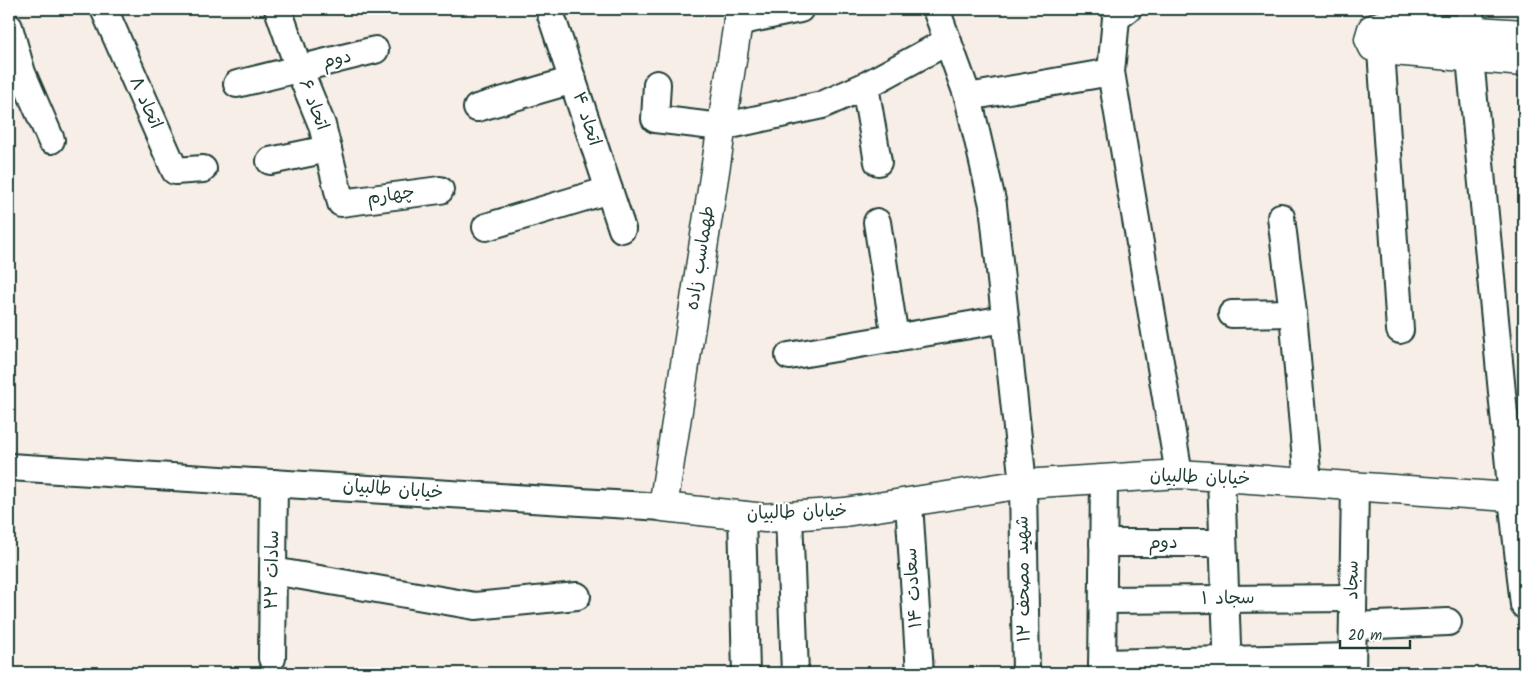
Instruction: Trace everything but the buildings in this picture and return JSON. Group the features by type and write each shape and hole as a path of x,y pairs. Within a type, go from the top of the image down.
{"main road":[{"name":"طهماسب زاده","path":"663,507 738,16"},
{"path":"1381,38 1471,20 1524,34"},
{"path":"1381,38 1470,58 1524,62"},
{"name":"خیابان طالبیان","path":"663,507 765,518 845,512 1023,484 1179,474 1518,497"}],"street":[{"name":"اتحاد ۸","path":"104,9 175,171 203,169"},
{"name":"اتحاد ۶","path":"278,9 299,69 322,125 341,203"},
{"name":"اتحاد ۴","path":"549,9 622,228"},
{"path":"738,16 800,9"},
{"name":"شهید مصحف ۱۲","path":"936,9 968,97 993,205 1023,484 1026,673"},
{"path":"1128,9 1116,18 1111,72 1179,474"},
{"path":"9,27 15,77 51,140"},
{"path":"1381,38 1400,330"},
{"path":"657,84 655,119 721,127 822,105 865,86 948,41"},
{"name":"دوم","path":"237,84 374,50"},
{"path":"1470,58 1518,497 1524,605"},
{"path":"968,97 1111,72"},
{"path":"477,108 573,80"},
{"path":"865,86 878,162"},
{"path":"270,161 328,150"},
{"name":"چهارم","path":"341,203 440,190"},
{"path":"486,227 610,190"},
{"path":"1281,217 1293,313 1308,483"},
{"path":"878,222 895,338"},
{"path":"1232,314 1293,313"},
{"path":"789,356 1005,319"},
{"name":"خیابان طالبیان","path":"9,467 663,507"},
{"path":"1221,477 1227,666"},
{"path":"1104,479 1102,668 1352,665"},
{"name":"سادات ۲۲","path":"272,658 274,483"},
{"name":"سجاد","path":"1352,665 1355,486"},
{"name":"سعادت ۱۴","path":"909,503 920,673"},
{"path":"742,515 746,673"},
{"path":"789,516 796,673"},
{"name":"دوم","path":"1103,543 1224,542"},
{"path":"273,571 475,606 577,596"},
{"name":"سجاد ۱","path":"1103,600 1353,598"},
{"path":"1353,626 1448,622"}]}
